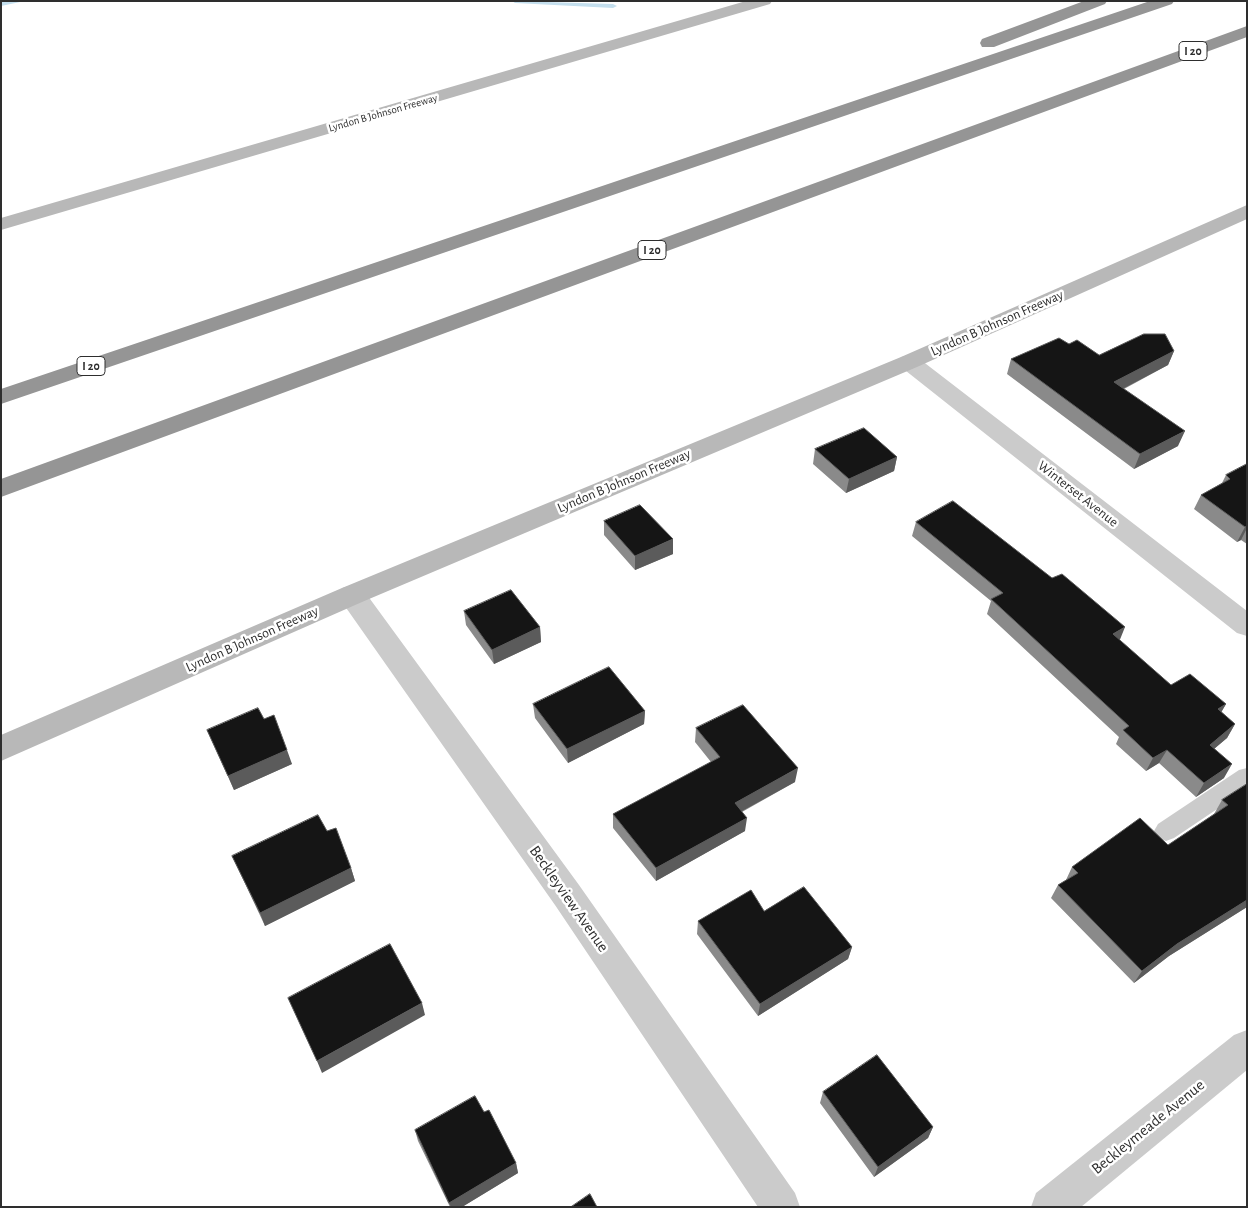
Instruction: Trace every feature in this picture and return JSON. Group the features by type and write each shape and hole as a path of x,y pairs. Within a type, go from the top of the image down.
{"highway":[{"path":"743,143 1051,18 1098,1"},
{"name":"I 20","path":"1,397 743,143 1166,1"},
{"name":"I 20","path":"1,488 1247,31"},
{"path":"1140,70 1247,39"},
{"path":"1,386 180,335"},
{"path":"1,497 163,429"}],"main road":[{"name":"Lyndon B Johnson Freeway","path":"1,224 764,1"},
{"name":"Lyndon B Johnson Freeway","path":"1,749 352,595 909,362 1247,211"}],"street":[{"name":"Winterset Avenue","path":"909,362 1247,626"},
{"name":"Beckleyview Avenue","path":"352,595 567,895 781,1207"},
{"name":"Beckleymeade Avenue","path":"1050,1207 1247,1047"}],"lane":[{"path":"1166,831 1247,777"}],"building":[{"path":"1144,334 1165,334 1174,351 1114,382 1185,431 1140,454 1011,359 1059,338 1069,344 1077,340 1099,355"},
{"path":"864,428 897,457 849,479 815,449"},
{"path":"1247,464 1247,526 1245,527 1201,495 1230,479 1226,475"},
{"path":"953,501 1052,578 1062,574 1125,627 1113,634 1171,685 1190,674 1226,704 1218,709 1235,724 1210,745 1232,764 1204,783 1167,750 1153,758 1123,730 1129,726 991,599 1003,593 916,522"},
{"path":"640,505 673,539 635,556 604,521"},
{"path":"511,590 540,627 492,650 464,611"},
{"path":"609,667 645,711 567,749 533,704"},
{"path":"743,705 798,768 735,803 747,818 656,868 613,814 720,757 696,728"},
{"path":"258,708 264,719 274,715 287,750 228,776 207,730"},
{"path":"1247,784 1247,900 1177,944 1142,971 1058,885 1078,873 1072,867 1140,818 1168,845 1228,805 1222,800"},
{"path":"318,815 327,831 336,828 351,868 260,913 232,856"},
{"path":"804,887 852,947 760,1004 698,921 751,890 764,911"},
{"path":"390,944 422,1003 317,1061 288,998"},
{"path":"877,1055 933,1127 878,1167 823,1092"},
{"path":"475,1096 484,1112 489,1110 516,1163 449,1203 415,1130"},
{"path":"590,1194 597,1207 571,1207"}],"waterway":[{"path":"1,4 22,1"},
{"path":"515,1 613,6"}]}
